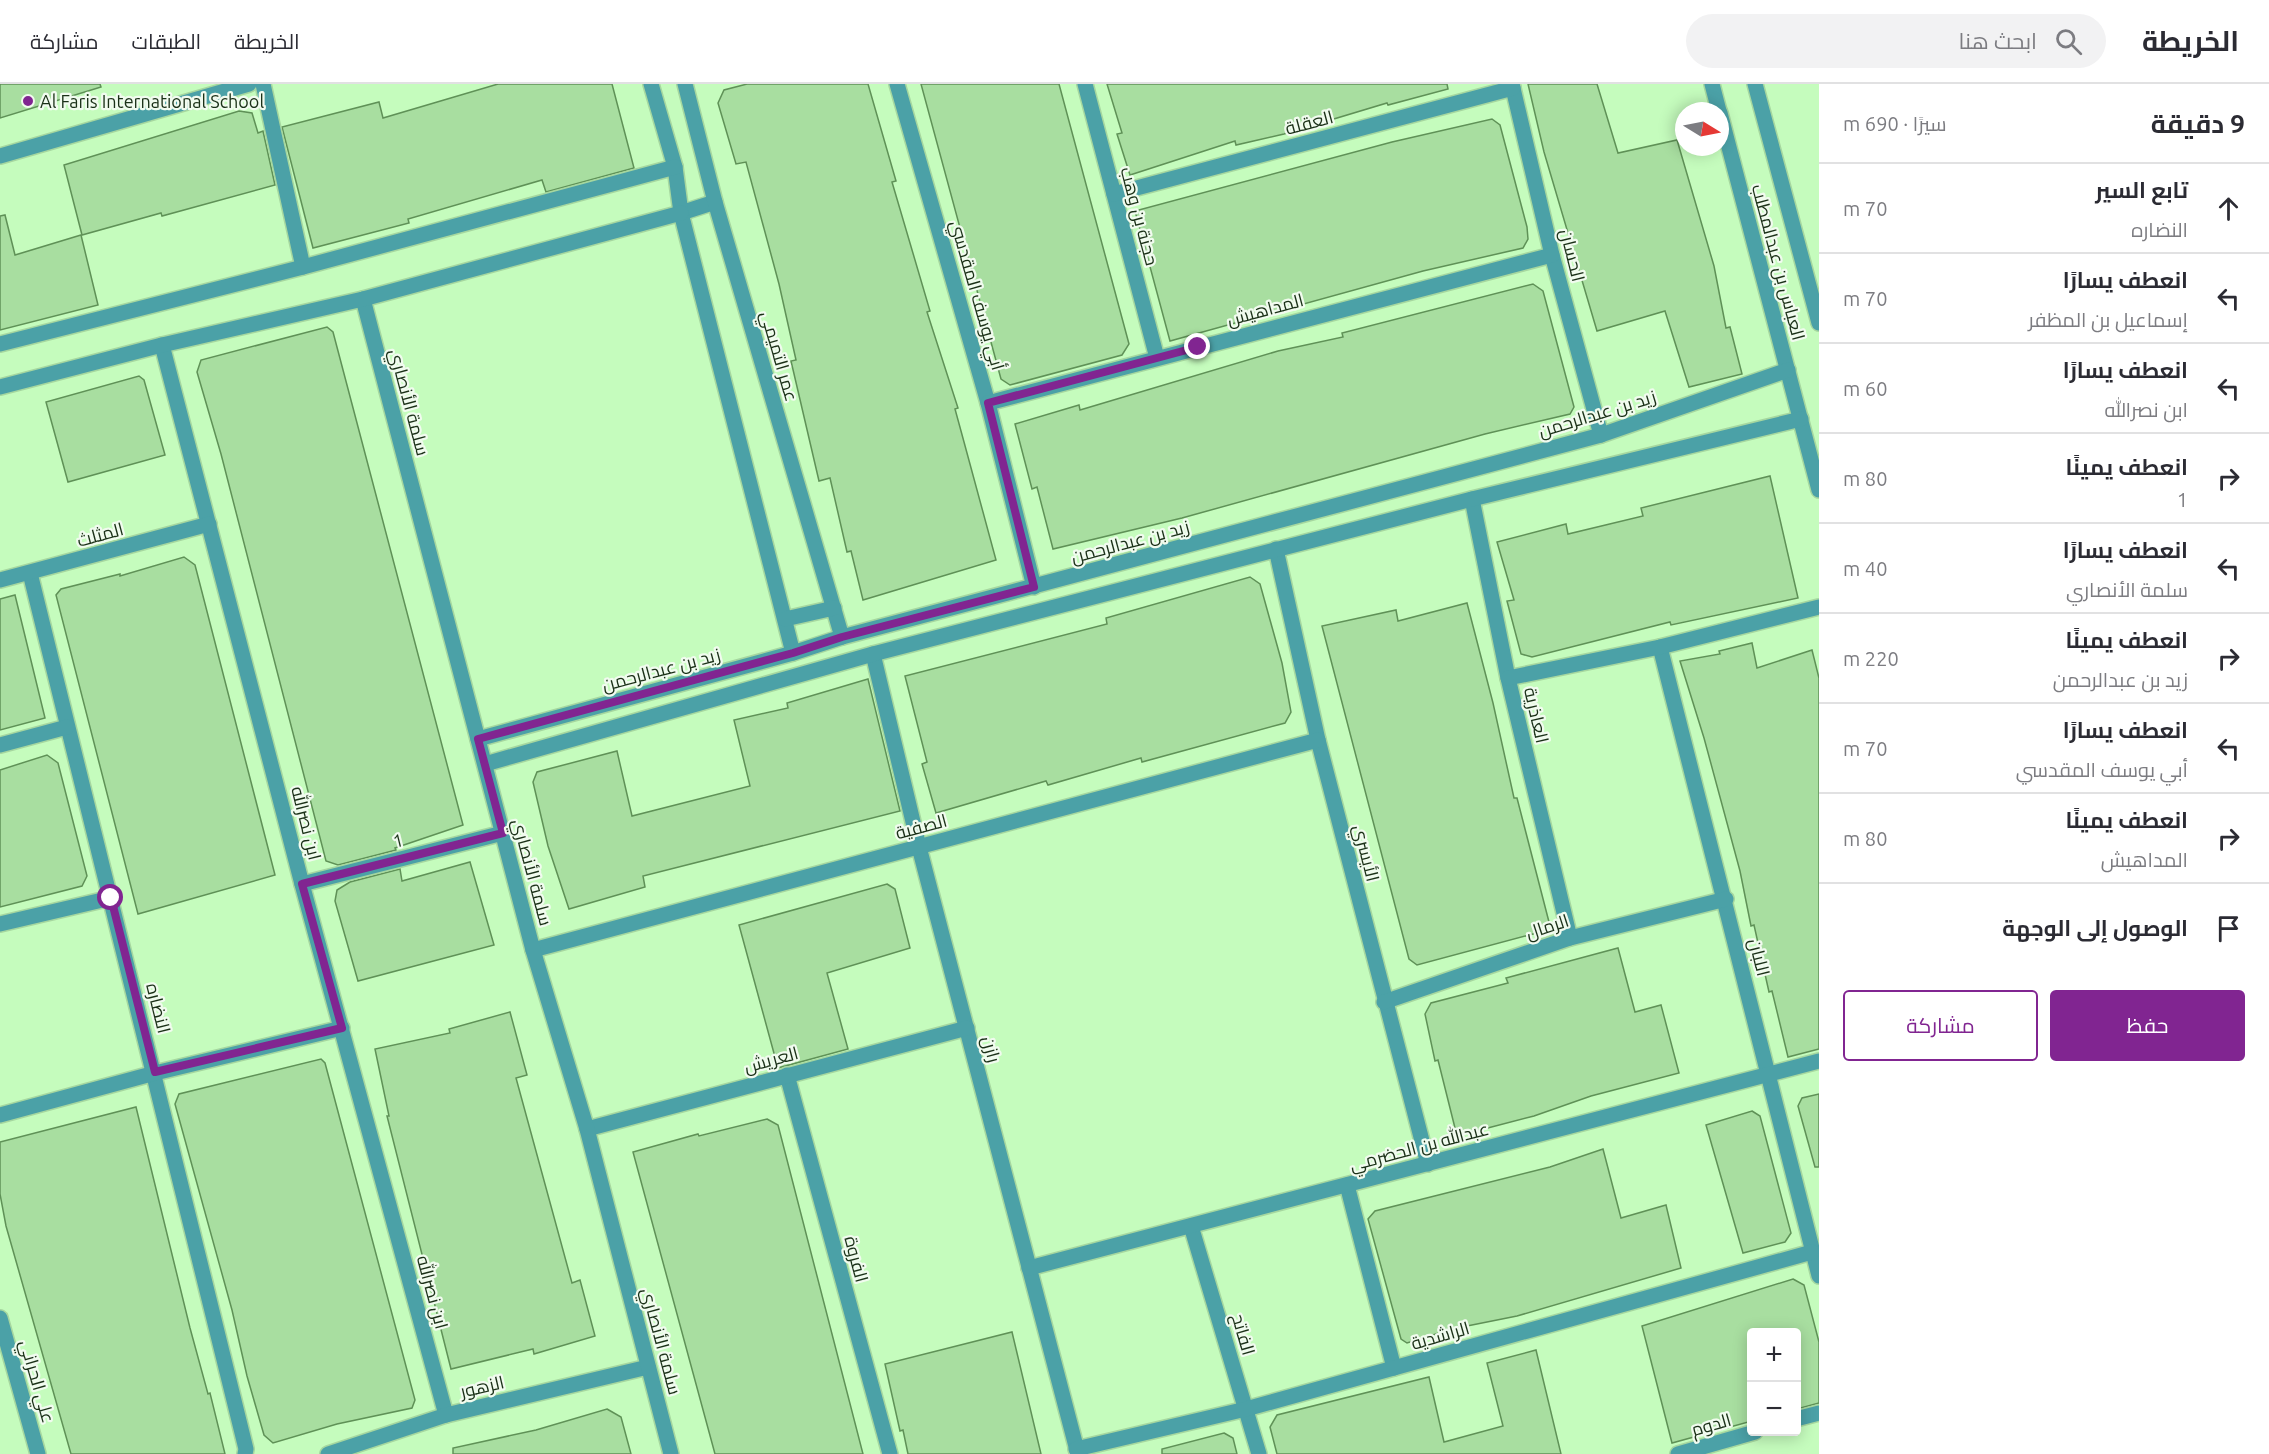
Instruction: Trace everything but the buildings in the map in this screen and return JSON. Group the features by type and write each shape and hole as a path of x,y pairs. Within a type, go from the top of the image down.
{"street":[{"path":"0,156 249,84"},
{"path":"263,84 303,267"},
{"path":"651,84 675,167 681,213 793,653"},
{"name":"أبي يوسف المقدسي","path":"897,84 988,403 1034,587"},
{"name":"حجنة بن وهب","path":"1085,84 1157,358"},
{"name":"العباس بن عبدالمطلب","path":"1712,84 1717,102"},
{"name":"العباس بن عبدالمطلب","path":"1755,84 1819,322"},
{"name":"عمر التميمي","path":"688,85 715,202 842,637"},
{"name":"العقلة","path":"1114,194 1513,86"},
{"name":"الحسان","path":"1513,86 1552,255 1600,435"},
{"name":"العباس بن عبدالمطلب","path":"1729,146 1819,490"},
{"path":"0,344 303,267 675,167"},
{"path":"0,387 162,345 363,299 715,202"},
{"name":"المداهيش","path":"988,403 1552,255"},
{"name":"سلمة الأنصاري","path":"363,299 533,950 586,1129 671,1454"},
{"name":"ابن نصرالله","path":"162,345 302,884 446,1415"},
{"name":"زيد بن عبدالرحمن","path":"478,739 793,653 842,637 1600,435 1788,370"},
{"path":"485,764 873,654 1472,499 1801,419"},
{"name":"العاذرية","path":"1472,499 1508,678 1570,938"},
{"name":"المثلث","path":"0,580 209,524"},
{"name":"الأيسري","path":"1276,549 1318,740 1384,1002 1428,1164"},
{"name":"النضاره","path":"30,573 155,1072 246,1449 245,1454"},
{"path":"785,620 834,608"},
{"path":"1508,678 1660,647 1819,608"},
{"name":"اللبان","path":"1660,647 1819,1276"},
{"name":"رازن","path":"873,654 919,847 1077,1452"},
{"path":"0,745 67,727"},
{"name":"الصفية","path":"533,950 1318,740"},
{"name":"1","path":"302,884 503,833"},
{"path":"0,924 111,898"},
{"name":"الرمال","path":"1384,1002 1570,938 1725,899"},
{"path":"0,1115 155,1072 342,1028"},
{"name":"العريش","path":"586,1129 967,1028"},
{"name":"عبدالله بن الحضرمي","path":"1029,1268 1819,1061"},
{"name":"الفروة","path":"787,1075 890,1454"},
{"path":"1347,1185 1394,1368"},
{"name":"الفاتح","path":"1191,1226 1259,1454"},
{"name":"الراشدية","path":"1077,1452 1246,1409 1812,1252"},
{"name":"علي الحراني","path":"0,1318 38,1454"},
{"name":"الزهور","path":"328,1454 446,1415 648,1366"},
{"path":"1801,1418 1819,1413"},
{"name":"الدوم","path":"1678,1454 1747,1433"}],"place":[{"name":"Al Faris International School","path":"28,101"}],"route":[{"path":"111,898 155,1072 342,1028 302,884 503,833 478,739 793,653 842,637 1034,587 988,403 1198,347"}]}
